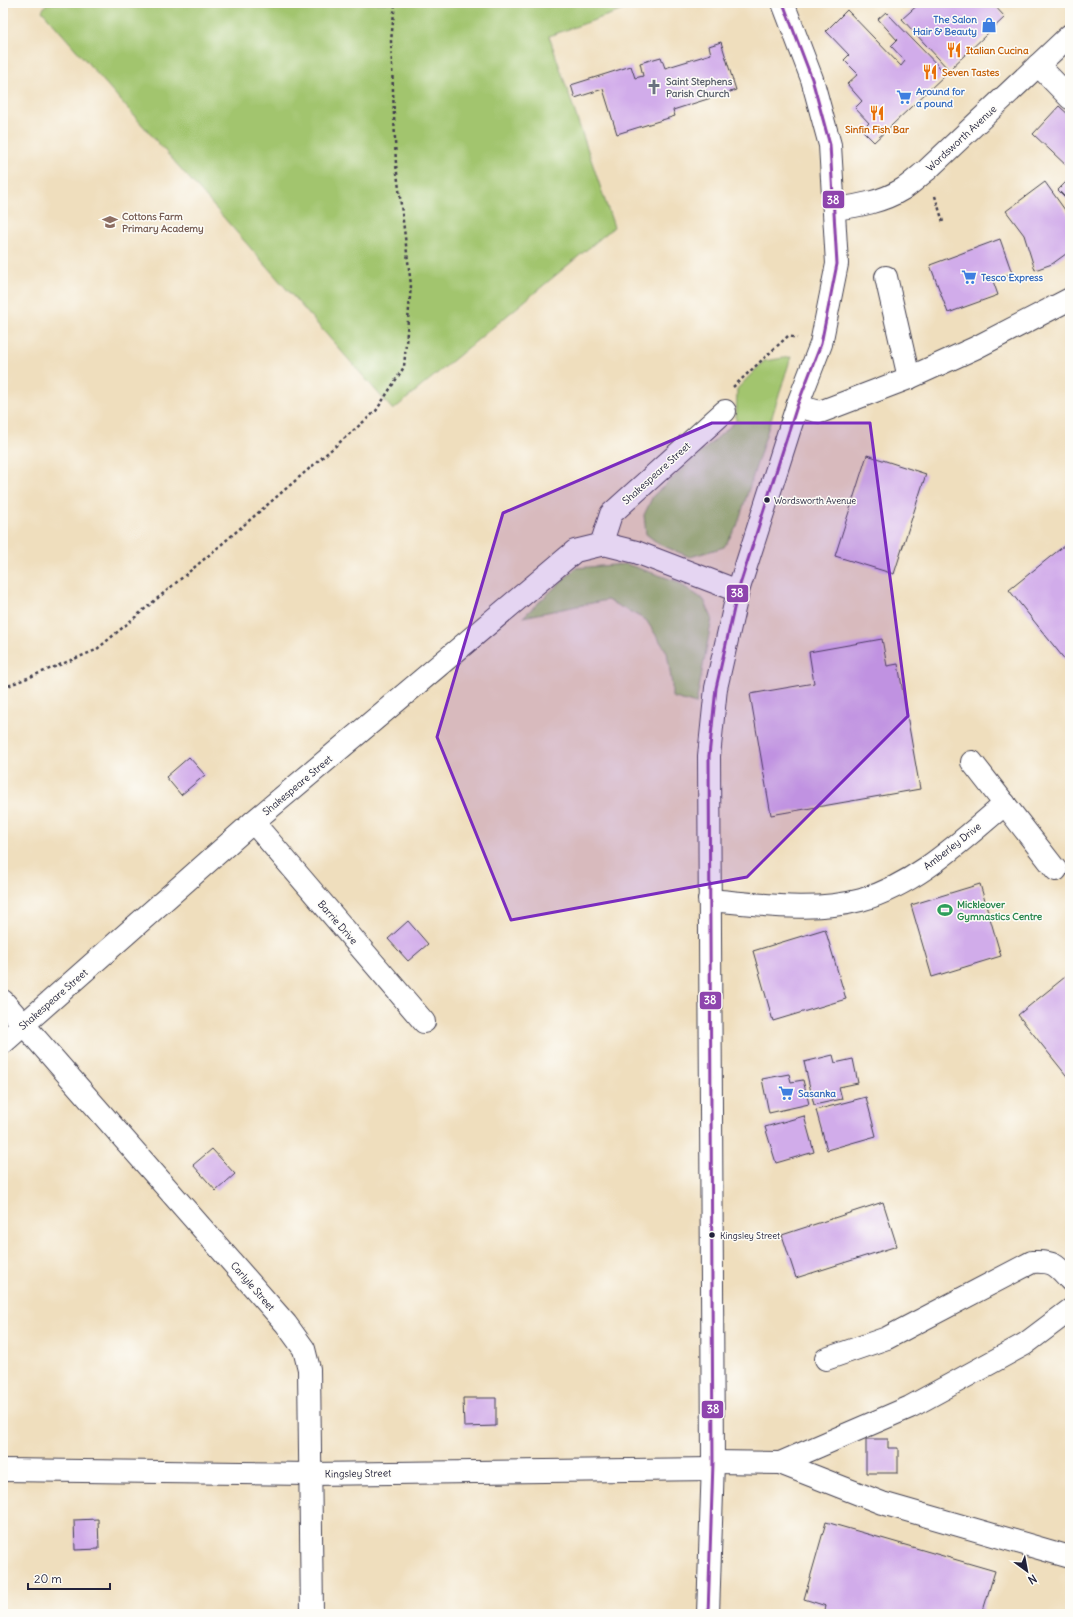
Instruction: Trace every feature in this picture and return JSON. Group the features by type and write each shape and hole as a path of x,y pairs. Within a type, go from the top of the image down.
{"street":[{"path":"708,1614 713,1465 709,756 716,688 738,591 797,406 821,344 837,264 830,145 812,79 783,3"},
{"name":"Wordsworth Avenue","path":"834,208 855,206 882,199 903,189 928,170 1070,35"},
{"path":"1038,65 1070,98"},
{"path":"886,277 908,378"},
{"path":"797,406 820,412 908,378 975,348 1070,299"},
{"name":"Shakespeare Street","path":"601,545 611,514 725,411"},
{"name":"Shakespeare Street","path":"3,1043 253,822 575,551 604,544 636,552 738,591"},
{"path":"972,762 1056,870"},
{"name":"Amberley Drive","path":"709,900 797,906 822,906 861,900 895,887 934,863 1005,804"},
{"name":"Barrie Drive","path":"253,822 424,1022"},
{"name":"Carlyle Street","path":"3,1001 286,1324 304,1349 309,1369 312,1614"},
{"path":"826,1359 887,1338 1032,1262 1048,1261 1061,1269 1070,1280"},
{"path":"780,1463 910,1407 1025,1344 1070,1310"},
{"path":"780,1463 882,1503 1070,1557"},
{"name":"Kingsley Street","path":"3,1470 311,1474 780,1463"}],"path":[{"path":"3,688 96,650 376,410 404,367 411,285 396,165 391,41 395,3"},
{"path":"725,411 727,393 788,336"}],"highlighted area":[{"path":"712,423 870,423 908,716 747,877 511,920 437,737 503,513"}],"green space":[{"path":"47,3 643,3 549,36 614,227 393,410 42,11"},
{"path":"791,357 737,526 724,547 690,557 659,544 646,534 644,515 653,496 736,421 737,389 764,361"},
{"path":"626,564 676,581 704,600 712,618 696,704 672,697 672,685 667,652 646,620 607,600 523,617 576,568"}],"building":[{"path":"920,3 992,3 1005,17 949,70 902,19"},
{"path":"847,10 901,66 905,61 891,46 897,40 878,19 886,12 946,74 874,142 862,130 869,123 855,108 862,101 847,84 858,74 844,60 849,55 826,31"},
{"name":"Saint Stephens Parish Church","path":"721,42 736,90 673,110 675,116 617,134 603,89 575,98 571,85 631,66 635,78 643,76 640,63 661,57 665,68 711,54 709,46"},
{"path":"1059,106 1070,116 1070,169 1033,134"},
{"path":"1070,178 1070,202 1058,190"},
{"path":"1045,182 1070,217 1070,251 1052,264 1035,270 1024,235 1006,211"},
{"name":"Tesco Express","path":"1000,239 1012,273 993,281 998,295 948,313 930,265"},
{"path":"867,455 926,474 894,574 835,556"},
{"path":"1070,541 1070,666 1009,590"},
{"path":"882,639 887,666 898,664 920,789 771,815 750,694 814,683 809,652"},
{"path":"189,757 205,775 181,795 166,777"},
{"path":"980,884 1001,956 932,977 911,905"},
{"path":"408,921 428,944 408,961 388,939"},
{"path":"825,929 846,999 773,1021 753,951"},
{"path":"1070,973 1070,1080 1018,1015"},
{"path":"833,1055 835,1063 853,1059 858,1083 839,1087 842,1099 814,1105 804,1062"},
{"name":"Sasanka","path":"789,1074 791,1082 803,1080 809,1104 769,1113 762,1079"},
{"path":"866,1097 876,1136 827,1150 816,1110"},
{"path":"804,1116 814,1152 776,1163 765,1127"},
{"path":"212,1149 235,1174 216,1191 193,1165"},
{"path":"883,1202 897,1246 796,1278 782,1235"},
{"path":"463,1398 496,1398 496,1426 464,1427"},
{"path":"866,1439 888,1439 888,1448 898,1448 898,1473 866,1473"},
{"path":"98,1519 99,1549 75,1550 74,1520"},
{"path":"826,1522 995,1571 982,1614 824,1614 826,1606 804,1599"}],"transit line":[{"name":"38","path":"708,1614 713,1462 709,756 716,688 738,591 797,406 821,344 837,264 830,145 812,79 783,3"}],"place":[{"name":"The Salon Hair & Beauty","path":"989,25"},
{"name":"Italian Cucina","path":"954,50"},
{"name":"Seven Tastes","path":"930,72"},
{"name":"Saint Stephens Parish Church","path":"654,87"},
{"name":"Around for a pound","path":"904,97"},
{"name":"Sinfin Fish Bar","path":"877,113"},
{"name":"Cottons Farm Primary Academy","path":"110,222"},
{"name":"Tesco Express","path":"969,277"},
{"name":"Wordsworth Avenue","path":"767,500"},
{"name":"Mickleover Gymnastics Centre","path":"945,910"},
{"name":"Sasanka","path":"786,1093"},
{"name":"Kingsley Street","path":"712,1235"}]}
